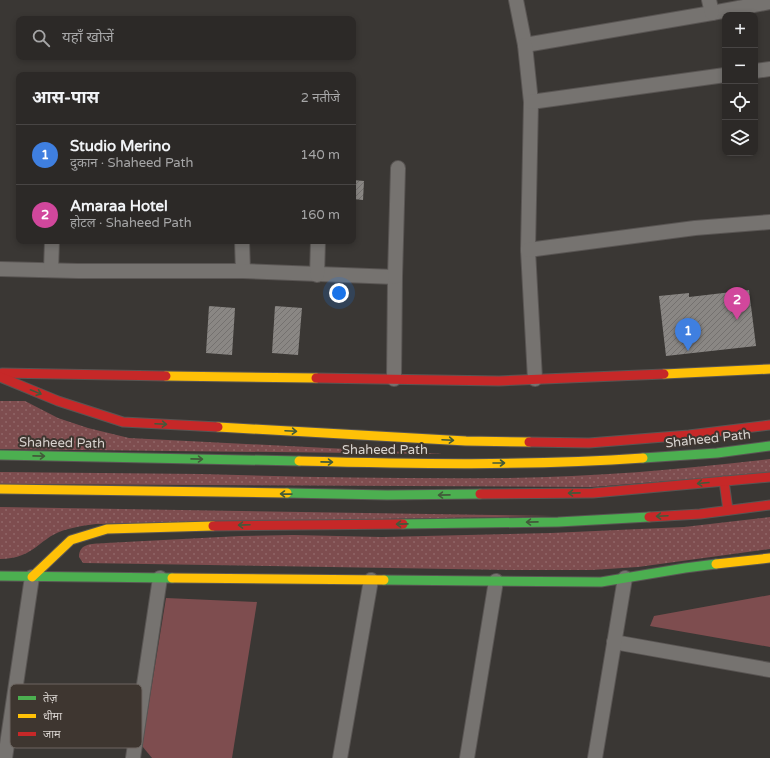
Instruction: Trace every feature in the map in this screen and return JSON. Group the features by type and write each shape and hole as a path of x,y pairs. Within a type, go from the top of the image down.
{"main road":[{"path":"0,374 499,381 770,369"},
{"path":"0,377 58,401 123,422 466,441 589,443 689,435 770,424"},
{"path":"603,442 605,461"},
{"name":"Shaheed Path","path":"0,455 382,463 605,461 717,453 770,446"},
{"path":"0,489 388,495 593,493 770,477"},
{"path":"724,481 728,510"},
{"path":"32,577 71,540 107,529 272,525 558,522 700,514 770,505"},
{"path":"0,576 601,582 685,568 770,558"}],"street":[{"path":"516,0 525,45 531,102 528,250 535,379"},
{"path":"525,45 711,7 770,2"},
{"path":"758,71 770,69"},
{"path":"531,102 722,75"},
{"path":"394,379 398,168"},
{"path":"528,250 695,228 770,222"},
{"path":"51,270 52,244"},
{"path":"242,244 243,271"},
{"path":"317,275 318,244"},
{"path":"0,268 51,270 243,271 395,277"},
{"path":"16,684 32,577"},
{"path":"142,698 160,578"},
{"path":"595,758 624,578"},
{"path":"340,758 371,580"},
{"path":"467,758 496,581"},
{"path":"614,642 770,670"},
{"path":"5,758 10,724"},
{"path":"133,758 134,748"}],"shaded area":[{"path":"0,401 25,401 58,418 88,428 129,438 444,454 0,449"},
{"path":"770,459 770,473 592,487 0,484 0,472 392,478 507,478 639,472"},
{"path":"0,507 553,516 96,524 63,531 51,536 35,548 17,557 0,559"},
{"path":"770,517 770,549 638,567 592,570 83,563 79,557 84,546 97,544 240,536 293,535 382,537 551,533 684,527"},
{"path":"770,595 770,647 650,626 654,616"},
{"path":"166,598 257,602 232,758 152,758 142,746"}],"building":[{"path":"356,180 364,181 363,200 356,199"},
{"path":"749,290 756,346 666,356 659,296 689,293 689,297"},
{"path":"209,306 235,308 232,355 206,353"},
{"path":"275,306 302,308 298,355 272,353"}],"traffic: fast":[{"path":"643,458 717,453 770,446"},
{"path":"0,455 299,461"},
{"path":"287,493 387,495 480,494"},
{"path":"403,524 558,522 649,517"},
{"path":"384,580 601,582 716,564"},
{"path":"0,576 172,578"}],"traffic: slow":[{"path":"664,374 770,369"},
{"path":"166,376 316,378"},
{"path":"218,427 466,441 529,442"},
{"path":"299,461 514,463 600,461 643,458"},
{"path":"0,489 287,493"},
{"path":"32,577 71,540 107,529 213,526"},
{"path":"716,564 770,558"},
{"path":"172,578 384,580"}],"traffic: jam":[{"path":"2,373 166,376"},
{"path":"316,378 499,381 664,374"},
{"path":"0,377 58,401 123,422 218,427"},
{"path":"529,442 589,443 689,435 770,425"},
{"path":"480,494 593,493 770,477"},
{"path":"724,481 728,510"},
{"path":"649,517 700,514 770,505"},
{"path":"213,526 403,524"}],"place":[{"name":"Amaraa Hotel","path":"737,320"},
{"name":"Studio Merino","path":"688,351"}]}
